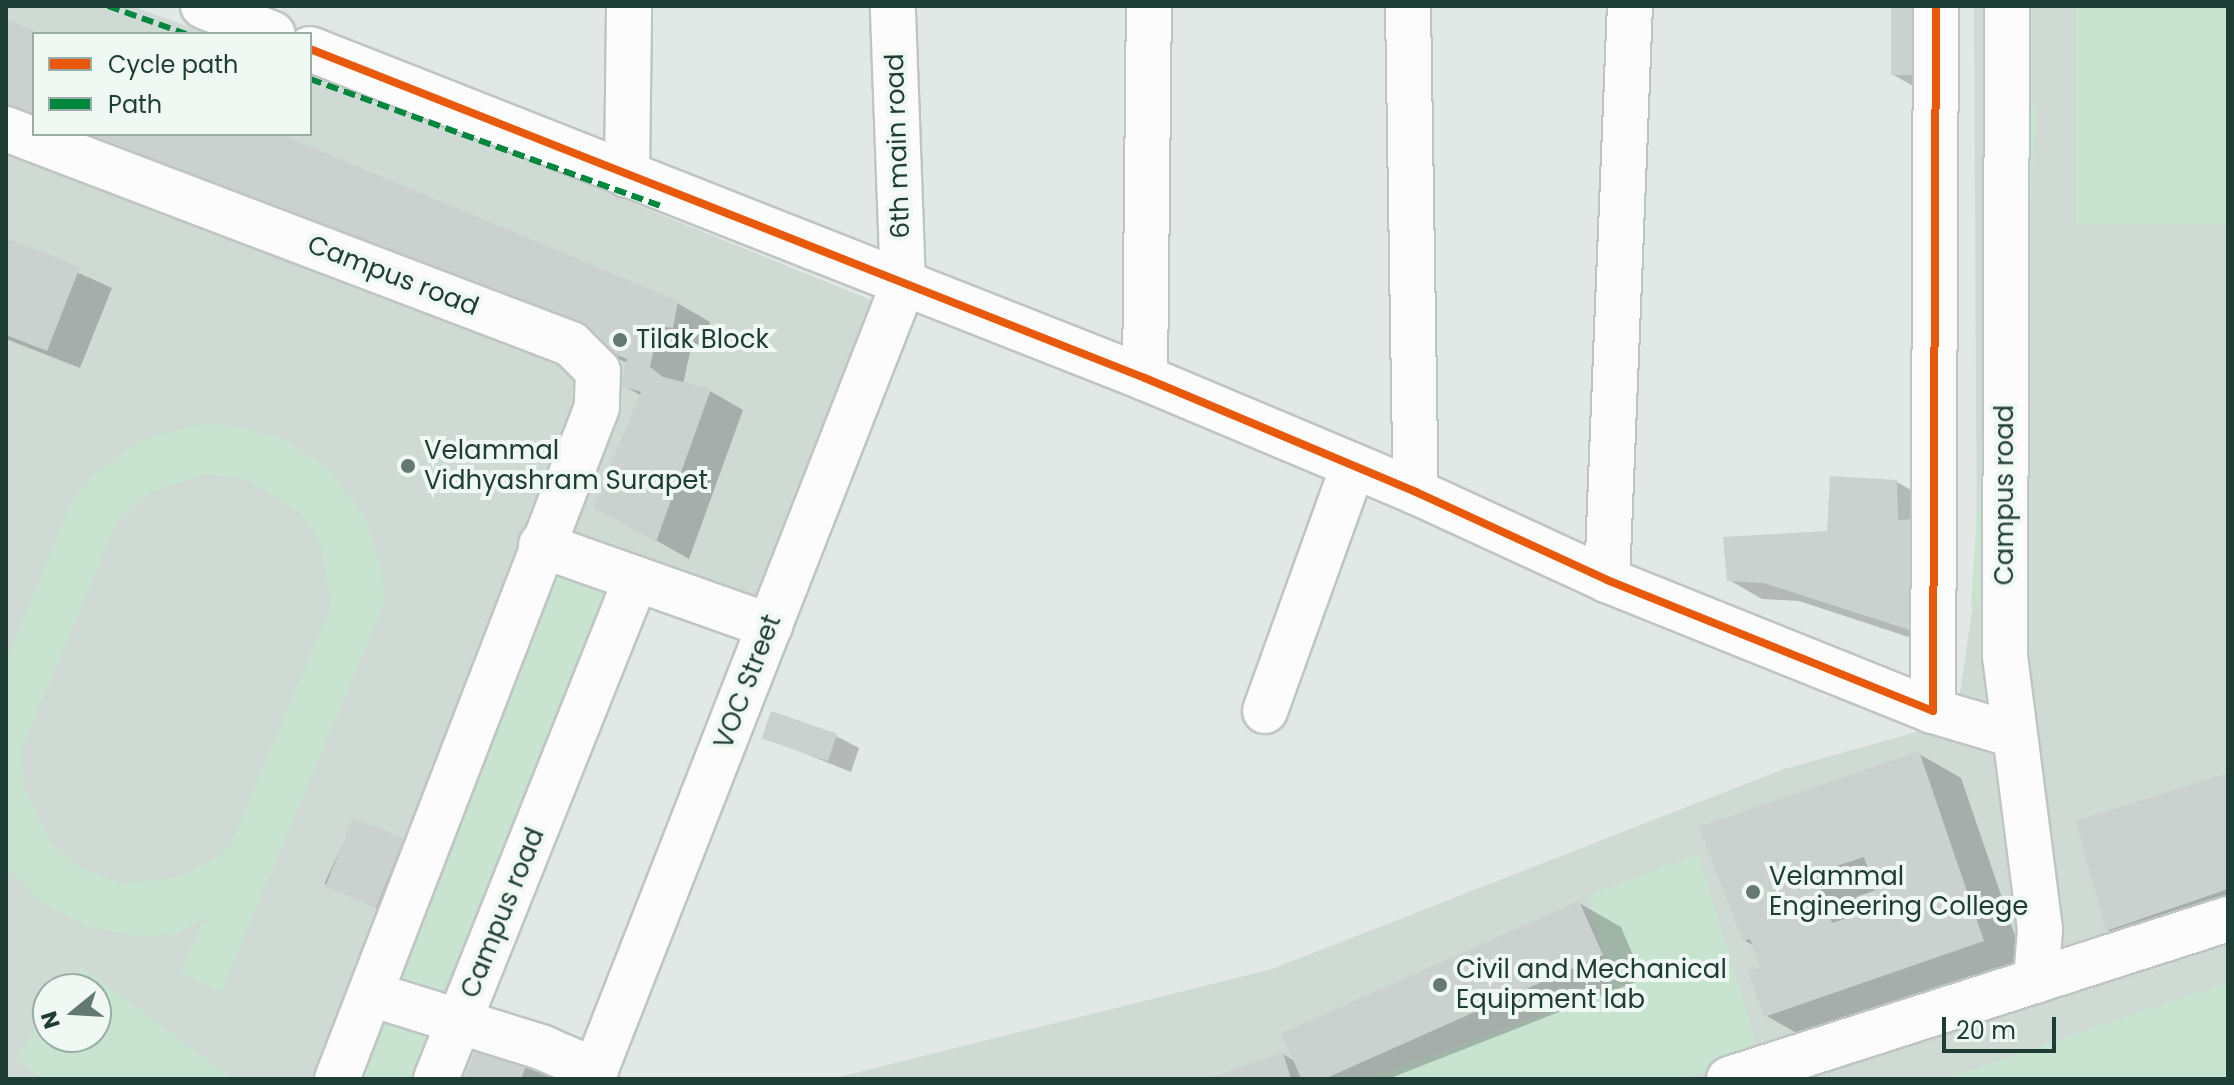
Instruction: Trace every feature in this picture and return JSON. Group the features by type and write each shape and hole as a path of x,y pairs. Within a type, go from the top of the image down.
{"street":[{"path":"203,6 268,32"},
{"path":"627,175 629,6"},
{"name":"6th main road","path":"893,6 903,285"},
{"path":"1145,378 1149,6"},
{"path":"1408,6 1416,492"},
{"path":"1607,580 1630,6"},
{"path":"1933,711 1936,6"},
{"name":"Campus road","path":"2007,6 2005,656 2040,929 2036,981"},
{"path":"312,50 1145,378 1416,492 1607,580 1933,711 2014,735"},
{"name":"Campus road","path":"6,129 571,344 598,371 597,407 541,545 337,1079"},
{"name":"VOC Street","path":"594,1075 903,285"},
{"path":"1265,711 1353,467"},
{"path":"541,545 770,626"},
{"name":"Campus road","path":"436,1079 636,579"},
{"path":"1729,1079 2228,919"},
{"name":"Campus road","path":"371,994 541,1047 594,1075"}],"shaded area":[{"name":"Velammal Vidhyashram Surapet","path":"6,6 132,6 203,32 32,32 32,136 312,136 312,73 903,313 766,654 644,597 472,1014 605,1061 625,1079 6,1079"},
{"path":"1974,6 2228,6 2228,1079 831,1079 1272,969 1781,770 1956,721 1977,576"}],"green space":[{"path":"2076,6 2228,6 2228,224 2076,224"},
{"path":"2006,104 2037,106 2002,608 1971,606"},
{"path":"223,424 281,438 330,470 365,517 383,574 384,604 221,992 180,972 205,918 174,934 144,937 87,927 35,898 6,866 6,662 72,500 91,477 138,442 194,425","holes":["205,474 246,479 298,511 321,545 331,606 232,841 218,856 182,877 121,883 83,869 51,843 24,787 23,746 117,522 147,494"]},
{"path":"550,556 622,588 434,1011 362,979"},
{"path":"1698,854 1760,1055 1683,1079 1368,1079 1611,990 1589,895"},
{"path":"2228,982 2228,1079 1945,1079"},
{"path":"112,989 233,1079 43,1079 15,1058 32,1035 32,1053 112,1053"},
{"path":"377,1007 444,1030 425,1079 349,1079"}],"building":[{"path":"1891,6 1929,6 1929,75 1891,75"},
{"path":"6,19 36,32 32,32 32,117 6,106"},
{"name":"Tilak Block","path":"79,136 285,136 678,301 673,328 659,326 650,367 663,377 711,389 656,542 593,507 641,392 619,385 627,359"},
{"path":"6,238 80,267 47,351 6,335"},
{"path":"1830,476 1897,480 1898,520 1919,519 1919,633 1764,583 1727,581 1723,537 1827,531"},
{"path":"771,711 837,734 828,761 762,738"},
{"path":"1919,751 1984,941 1764,1017 1748,971 1760,967 1750,939 1743,941 1699,827","holes":["1864,857 1880,907 1832,923 1815,873"]},
{"path":"2228,773 2228,889 2106,931 2076,821"},
{"path":"353,818 404,839 376,907 325,887"},
{"name":"Civil and Mechanical Equipment lab","path":"1579,901 1603,955 1324,1079 1301,1079 1281,1034"},
{"path":"480,1041 530,1055 521,1079 464,1079"},
{"path":"1283,1052 1291,1079 1208,1079"}],"marked path":[{"path":"108,6 180,32"},
{"path":"312,80 660,206"}],"cycle path":[{"path":"312,50 1145,378 1416,492 1607,580 1933,711 1936,6"}],"place":[{"name":"Tilak Block","path":"620,340"},
{"name":"Velammal Vidhyashram Surapet","path":"408,466"},
{"name":"Velammal Engineering College","path":"1753,892"},
{"name":"Civil and Mechanical Equipment lab","path":"1440,985"}]}
